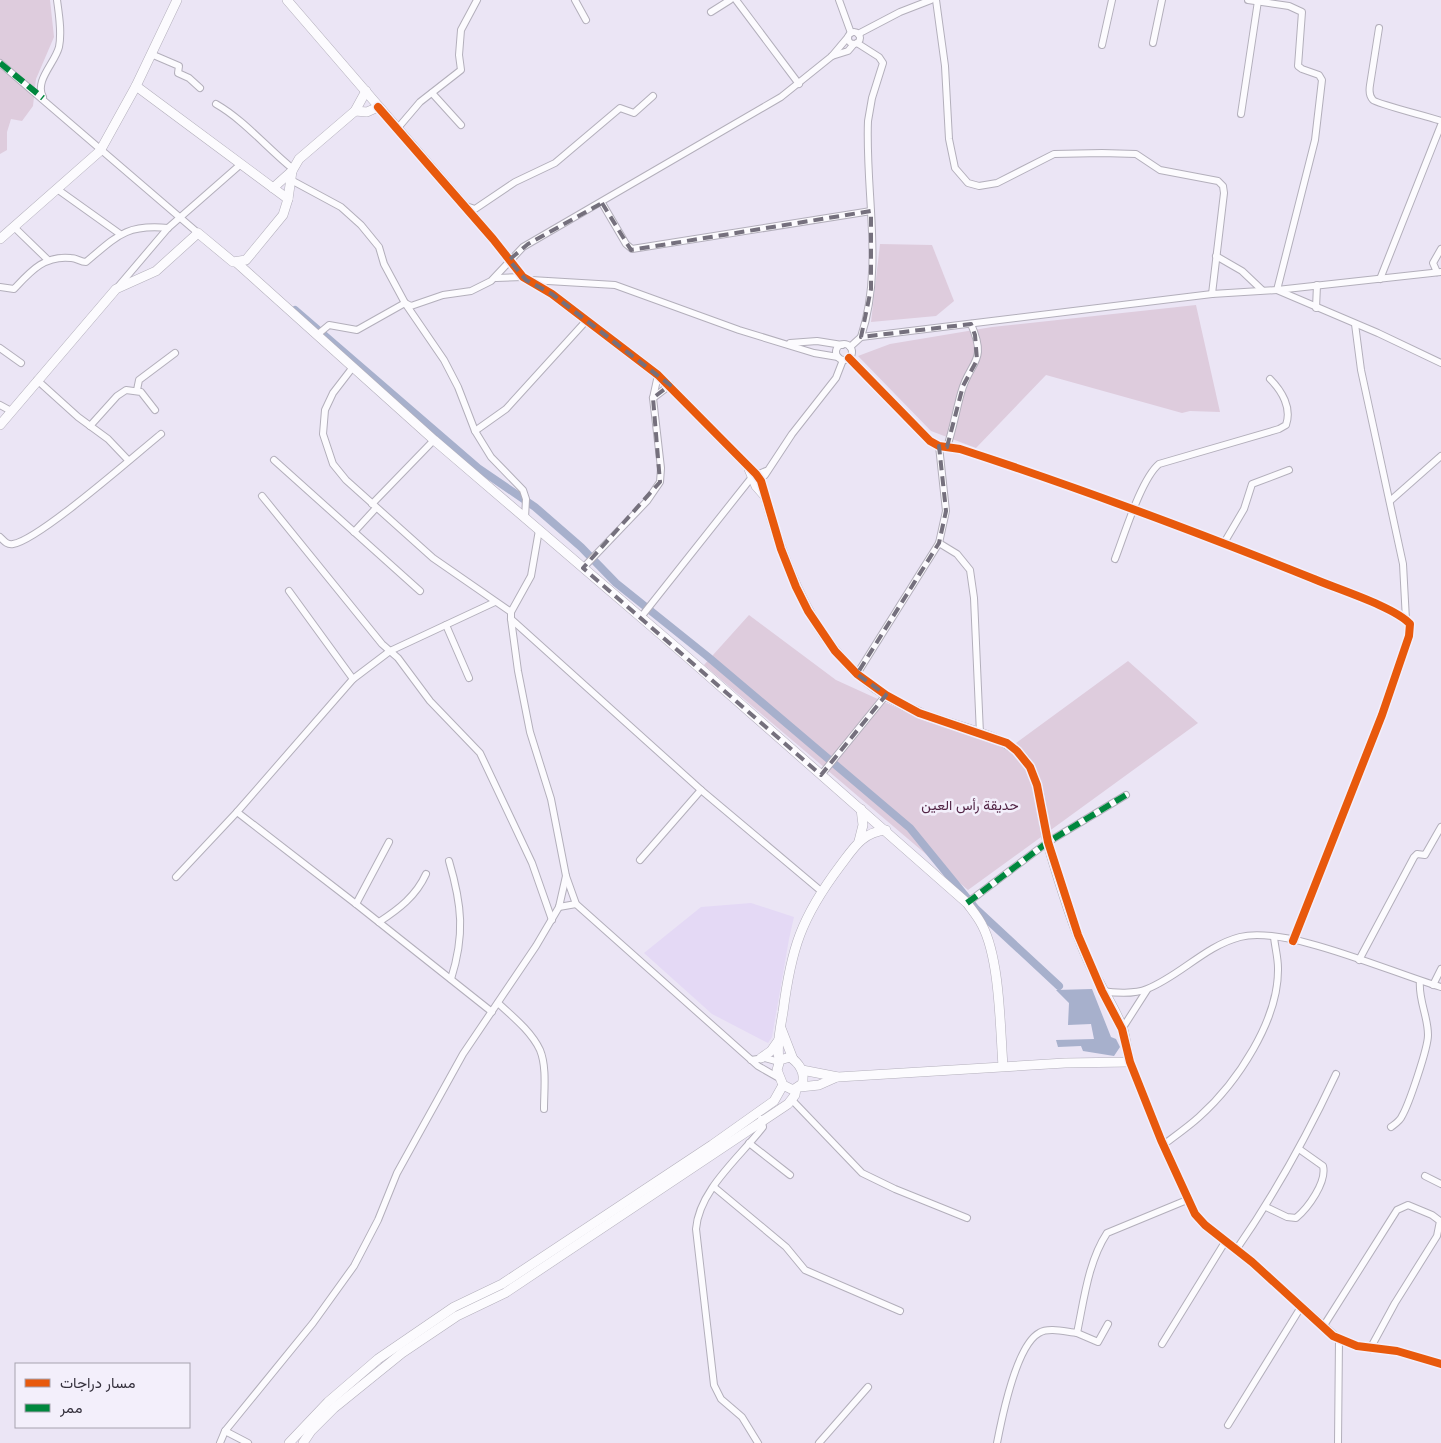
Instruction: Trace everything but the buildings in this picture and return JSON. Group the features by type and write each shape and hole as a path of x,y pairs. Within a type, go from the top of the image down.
{"street":[{"path":"43,98 41,84 55,58 61,36 58,0"},
{"path":"0,239 100,151 136,86 177,0"},
{"path":"287,0 366,90 378,107 524,278 552,294 658,375 753,473 761,489 781,549 808,611 822,636 857,674 886,695 919,713 1007,743 1030,766 1039,791 1048,842 1078,935 1102,991 1122,1028 1130,1062 1187,1200 1205,1225 1339,1339 1370,1349 1405,1353 1441,1364"},
{"path":"397,129 420,102 462,69 459,55 461,30 477,0"},
{"path":"575,0 586,20"},
{"path":"711,12 730,0"},
{"path":"736,0 799,84"},
{"path":"839,0 849,35 849,42 857,40 931,0"},
{"path":"936,0 945,66 949,139 955,168 963,180 973,185 991,185 1054,154 1119,153 1140,155 1160,170 1216,180 1222,184 1224,193 1212,294"},
{"path":"1102,45 1112,0"},
{"path":"1153,43 1162,0"},
{"path":"1248,0 1290,6 1302,12 1298,66 1319,75 1322,84 1315,140 1277,290"},
{"path":"1241,114 1258,1"},
{"path":"1379,28 1369,94 1372,100 1382,105 1415,112 1441,121"},
{"path":"849,35 881,58 883,63 872,98 868,121 873,265 871,295 861,337 850,347"},
{"path":"405,303 411,306 444,295 471,291 496,278 509,260 528,244 766,107 799,84 832,56 849,35"},
{"path":"832,56 848,51 857,40"},
{"path":"151,54 179,66 178,72 189,78 200,88"},
{"path":"0,63 43,98 100,151 227,258 237,263 319,334 434,440 583,568 644,613 824,772 861,809 966,903 982,924 989,941 994,966 1002,1066"},
{"path":"136,86 288,200"},
{"path":"237,263 250,257 283,215 288,200 292,173 299,159 355,111 366,90"},
{"path":"432,93 461,125"},
{"path":"463,205 475,209 515,182 555,164 620,108 634,113 653,96"},
{"path":"216,104 230,112 292,173 341,207 361,224 379,247 384,264 405,303 444,360 458,387 475,431 491,457 523,490 526,499 525,518"},
{"path":"355,111 367,112 378,107"},
{"path":"1380,278 1441,125"},
{"path":"0,425 168,228 241,164"},
{"path":"273,188 292,173"},
{"path":"57,189 120,234"},
{"path":"602,203 626,244 632,249 871,211"},
{"path":"14,227 48,260"},
{"path":"0,288 14,289 35,266 48,260 72,258 86,262 120,234 140,228 168,228"},
{"path":"116,289 156,271 198,234"},
{"path":"861,337 1212,294 1277,290 1439,272 1433,263 1441,248"},
{"path":"1216,256 1242,270 1262,290"},
{"path":"496,278 524,278 615,285 712,321 814,353 843,358 852,353 850,347"},
{"path":"1316,308 1317,285"},
{"path":"1277,290 1316,308 1378,332 1441,364"},
{"path":"319,334 330,325 357,330 405,303"},
{"path":"475,431 506,409 586,321"},
{"path":"947,447 963,386 977,360 978,341 971,324"},
{"path":"1293,941 1385,706 1411,630 1406,620 1403,564 1361,370 1355,324"},
{"path":"786,343 817,341 842,344 850,347"},
{"path":"842,344 836,351 922,434 939,446 980,455 1134,508 1356,597 1406,620"},
{"path":"0,348 21,363"},
{"path":"137,390 139,380 175,353"},
{"path":"761,489 766,471 839,373 843,358"},
{"path":"353,367 328,401 323,421 323,434 333,464 346,480 449,570 511,615 701,790 821,891"},
{"path":"583,568 647,501 660,482 661,468 653,398 658,375"},
{"path":"1115,559 1134,508 1152,472 1159,464 1286,425 1288,417 1285,401 1277,386 1270,379"},
{"path":"37,380 90,426 108,439 128,460"},
{"path":"653,398 670,386"},
{"path":"90,426 120,393 130,389 137,390 144,395 155,410"},
{"path":"0,405 12,411"},
{"path":"0,537 9,544 15,544 35,533 69,509 161,434"},
{"path":"354,532 374,506 434,440"},
{"path":"857,674 939,543 946,511 939,446"},
{"path":"1390,501 1441,456"},
{"path":"274,460 420,591"},
{"path":"1224,543 1244,509 1252,484 1289,470"},
{"path":"753,473 766,471"},
{"path":"644,613 743,492 753,473"},
{"path":"743,492 761,489"},
{"path":"262,496 390,651 401,661 430,701 480,753 532,863 552,920"},
{"path":"540,530 531,576 524,593 511,615 518,671 530,732 551,799 566,876 576,904 789,1089 819,1085 838,1077"},
{"path":"939,543 957,554 970,570 974,598 980,734"},
{"path":"289,591 353,680"},
{"path":"176,878 353,680 390,651 495,602"},
{"path":"446,625 469,678"},
{"path":"824,772 886,695"},
{"path":"640,860 701,790"},
{"path":"966,903 1048,842 1126,795"},
{"path":"859,841 863,825 861,809"},
{"path":"237,812 492,1012"},
{"path":"1359,960 1414,857 1417,854 1425,855 1441,827"},
{"path":"303,1443 334,1408 402,1352 457,1316 505,1293 673,1177 774,1101 781,1082 778,1041 791,956 803,922 821,891 859,841 871,833 886,830"},
{"path":"356,904 389,842"},
{"path":"449,861 459,894 461,915 458,957 450,979"},
{"path":"379,922 397,911 412,897 426,874"},
{"path":"220,1443 226,1431 313,1323 354,1266 378,1220 397,1173 428,1115 463,1054 552,920 559,907 566,876"},
{"path":"559,907 576,904"},
{"path":"1122,1028 1147,990 1211,949 1228,941 1253,935 1293,941 1441,987"},
{"path":"1163,1145 1207,1109 1233,1080 1254,1047 1275,995 1278,968 1274,937"},
{"path":"1433,985 1441,969"},
{"path":"1391,1127 1401,1118 1408,1104 1428,1036 1425,1011 1419,989 1420,981"},
{"path":"1102,991 1115,993 1147,990"},
{"path":"498,1003 517,1021 540,1050 544,1068 544,1109"},
{"path":"289,1443 328,1402 398,1345 454,1307 502,1284 763,1122 792,1100 804,1081 802,1070 793,1059 780,1028"},
{"path":"756,1059 771,1051 778,1041"},
{"path":"756,1059 779,1062 787,1057 793,1059"},
{"path":"802,1070 838,1077 1002,1066 1130,1062"},
{"path":"1236,1250 1266,1207 1299,1149 1336,1074"},
{"path":"792,1100 862,1173 895,1189 966,1218"},
{"path":"757,1114 763,1122 763,1127 700,1207 696,1229 714,1385 722,1399 742,1417 758,1443"},
{"path":"749,1143 790,1174"},
{"path":"1266,1207 1287,1217 1296,1218 1318,1188 1323,1175 1323,1166 1299,1149"},
{"path":"1425,1176 1441,1184"},
{"path":"714,1187 786,1247 805,1270 900,1311"},
{"path":"1077,1333 1093,1264 1100,1244 1107,1233 1187,1200"},
{"path":"1323,1327 1397,1210 1408,1205 1432,1215 1440,1222 1437,1236 1395,1303 1370,1349"},
{"path":"1162,1344 1225,1242"},
{"path":"1228,1424 1301,1307"},
{"path":"997,1443 1016,1369 1027,1345 1044,1331 1077,1333 1098,1342 1108,1324"},
{"path":"1338,1443 1339,1339"},
{"path":"819,1443 868,1387"},
{"path":"226,1431 248,1443"}],"highlighted area":[{"path":"602,203 631,250 871,211 871,289 861,337 971,324 975,335 977,360 963,386 947,447 939,446 946,511 939,543 857,674 886,695 821,775 583,568 660,482 653,398 670,385 552,294 526,280 509,260 528,244"}],"shaded area":[{"path":"751,903 794,917 772,1037 768,1043 712,1014 644,953 701,907"}],"green space":[{"path":"0,0 50,0 54,37 36,79 33,106 22,121 11,119 7,132 7,150 0,154"},
{"path":"880,244 932,245 954,301 936,316 871,322"},
{"path":"1196,305 1220,412 1190,411 1182,413 1046,375 976,448 931,431 858,356 890,344 992,327"},
{"name":"حديقة رأس العين","path":"749,615 836,680 926,721 1012,746 1128,661 1198,723 968,890 704,665"}],"water":[{"path":"1092,989 1111,1037 1116,1039 1120,1047 1114,1056 1083,1051 1081,1046 1058,1047 1056,1040 1094,1039 1091,1024 1068,1025 1069,1003 1056,990"}],"waterway":[{"path":"295,310 478,468 535,507 581,547 616,583 707,656 910,828 976,909 1059,986"}],"marked path":[{"path":"0,63 43,98"},
{"path":"967,903 1048,842 1126,795"}],"cycle path":[{"path":"378,107 493,239 523,277 552,294 658,375 756,474 761,481 781,549 808,611 835,651 857,674 886,695 919,713 1007,743 1017,751 1030,767 1037,785 1048,842 1078,935 1102,991 1122,1029 1130,1062 1161,1140 1195,1214 1205,1225 1252,1262 1333,1336 1357,1346 1397,1351 1441,1364"},
{"path":"849,358 930,441 939,446 960,449 1182,527 1365,599 1392,611 1410,624 1409,636 1382,715 1293,941"}]}
